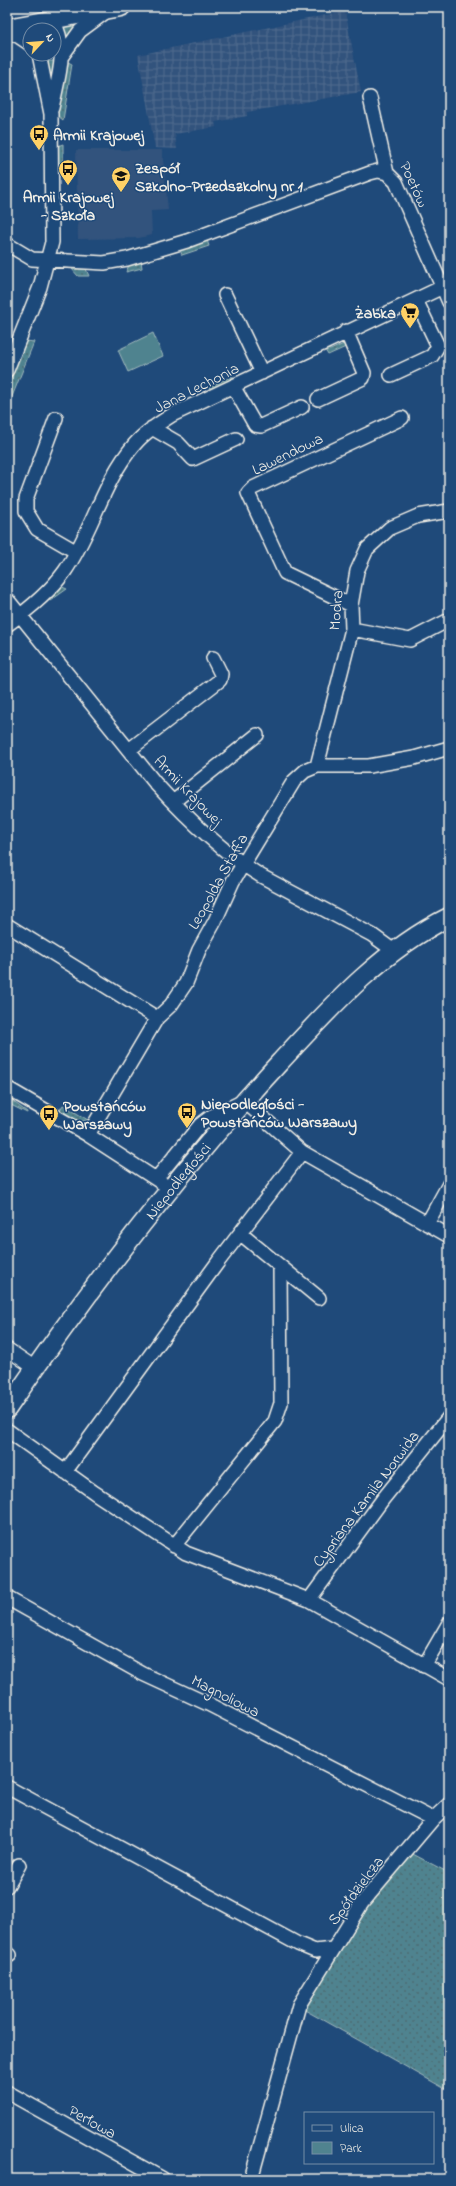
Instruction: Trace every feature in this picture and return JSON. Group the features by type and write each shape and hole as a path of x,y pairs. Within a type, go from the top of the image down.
{"street":[{"path":"55,22 116,8"},
{"path":"62,56 80,31 116,8"},
{"path":"7,28 22,26"},
{"path":"7,33 22,39"},
{"path":"7,370 40,287 52,242 51,114 40,62"},
{"path":"51,114 61,62"},
{"name":"Poetów","path":"370,98 388,173 396,182 446,286 449,302"},
{"path":"7,244 28,258 47,261 104,264 127,260 187,241 370,173 378,171 388,173"},
{"name":"Jana Lechonia","path":"7,624 20,616 49,589 65,571 119,468 133,446 152,428 172,415 262,373 346,331 446,286"},
{"path":"225,295 262,373"},
{"path":"391,374 432,356 438,346 416,300"},
{"path":"318,399 363,378 364,373 346,331"},
{"path":"233,386 255,425 261,426 302,407"},
{"path":"56,418 26,499 26,511 36,529 75,552"},
{"name":"Lawendowa","path":"351,605 285,573 248,493 253,488 402,418"},
{"path":"152,428 178,443 193,459 236,439"},
{"name":"Modra","path":"317,766 352,629 351,605 357,571 367,549 390,528 418,516 449,511"},
{"name":"Armii Krajowej","path":"7,599 172,802 244,865 261,876 372,935 394,951"},
{"path":"352,629 410,640 449,620"},
{"path":"129,750 220,680 221,674 213,658"},
{"path":"172,802 257,735"},
{"name":"Leopolda Staffa","path":"88,1135 157,1018 171,1005 186,983 198,950 215,921 233,881 294,781 305,771 317,766 369,766 414,758 449,748"},
{"name":"Niepodległości","path":"7,1409 163,1184 244,1101 332,1005 356,982 394,951 449,917"},
{"path":"7,925 157,1018"},
{"path":"7,1088 88,1135 163,1184"},
{"path":"244,1101 302,1152 449,1236"},
{"path":"65,1472 302,1152"},
{"path":"427,1224 449,1184"},
{"path":"241,1234 319,1298"},
{"path":"174,1546 275,1421 281,1403 280,1267"},
{"path":"7,1349 35,1368"},
{"name":"Cypriana Kamila Norwida","path":"309,1600 383,1499 449,1417"},
{"path":"7,1430 65,1472 186,1553 309,1600 449,1679"},
{"name":"Magnoliowa","path":"7,1598 143,1674 208,1704 432,1819"},
{"path":"424,1666 449,1623"},
{"path":"7,1787 298,1944 315,1951 332,1949"},
{"name":"Spółdzielcza","path":"251,2179 300,2005 332,1949 362,1903 432,1819 449,1804"},
{"path":"7,1886 19,1865"},
{"name":"Perłowa","path":"7,2092 163,2179"}],"shaded area":[{"path":"345,11 361,92 247,112 247,116 215,122 216,127 175,134 177,149 155,148 138,55"},
{"name":"Zespół Szkolno-Przedszkolny nr 1","path":"76,150 162,150 168,210 151,211 152,235 139,238 78,239"}],"green space":[{"path":"81,23 66,40 62,26"},
{"path":"47,62 54,62 51,85"},
{"path":"68,62 72,64 63,120 58,116 64,75"},
{"path":"63,144 63,176 58,165 58,146"},
{"path":"207,240 209,246 182,255 180,250"},
{"path":"141,261 142,268 126,272 130,263"},
{"path":"72,269 86,269 89,276 78,276"},
{"path":"153,333 163,356 128,372 118,350"},
{"path":"26,341 34,342 7,409 7,387"},
{"path":"346,343 348,346 328,355 324,348 330,350"},
{"path":"233,376 232,381 211,391 209,387"},
{"path":"60,586 67,589 50,601 47,598"},
{"path":"7,1097 27,1112 27,1113 7,1103"},
{"path":"63,1105 88,1120 77,1122 59,1111"},
{"path":"409,1852 449,1873 449,2091 303,2009 371,1899"}],"place":[{"name":"Armii Krajowej","path":"39,151"},
{"name":"Armii Krajowej - Szkoła","path":"68,186"},
{"name":"Zespół Szkolno-Przedszkolny nr 1","path":"121,193"},
{"name":"Żabka","path":"410,329"},
{"name":"Niepodległości - Powstańców Warszawy","path":"187,1129"},
{"name":"Powstańców Warszawy","path":"49,1131"}]}
